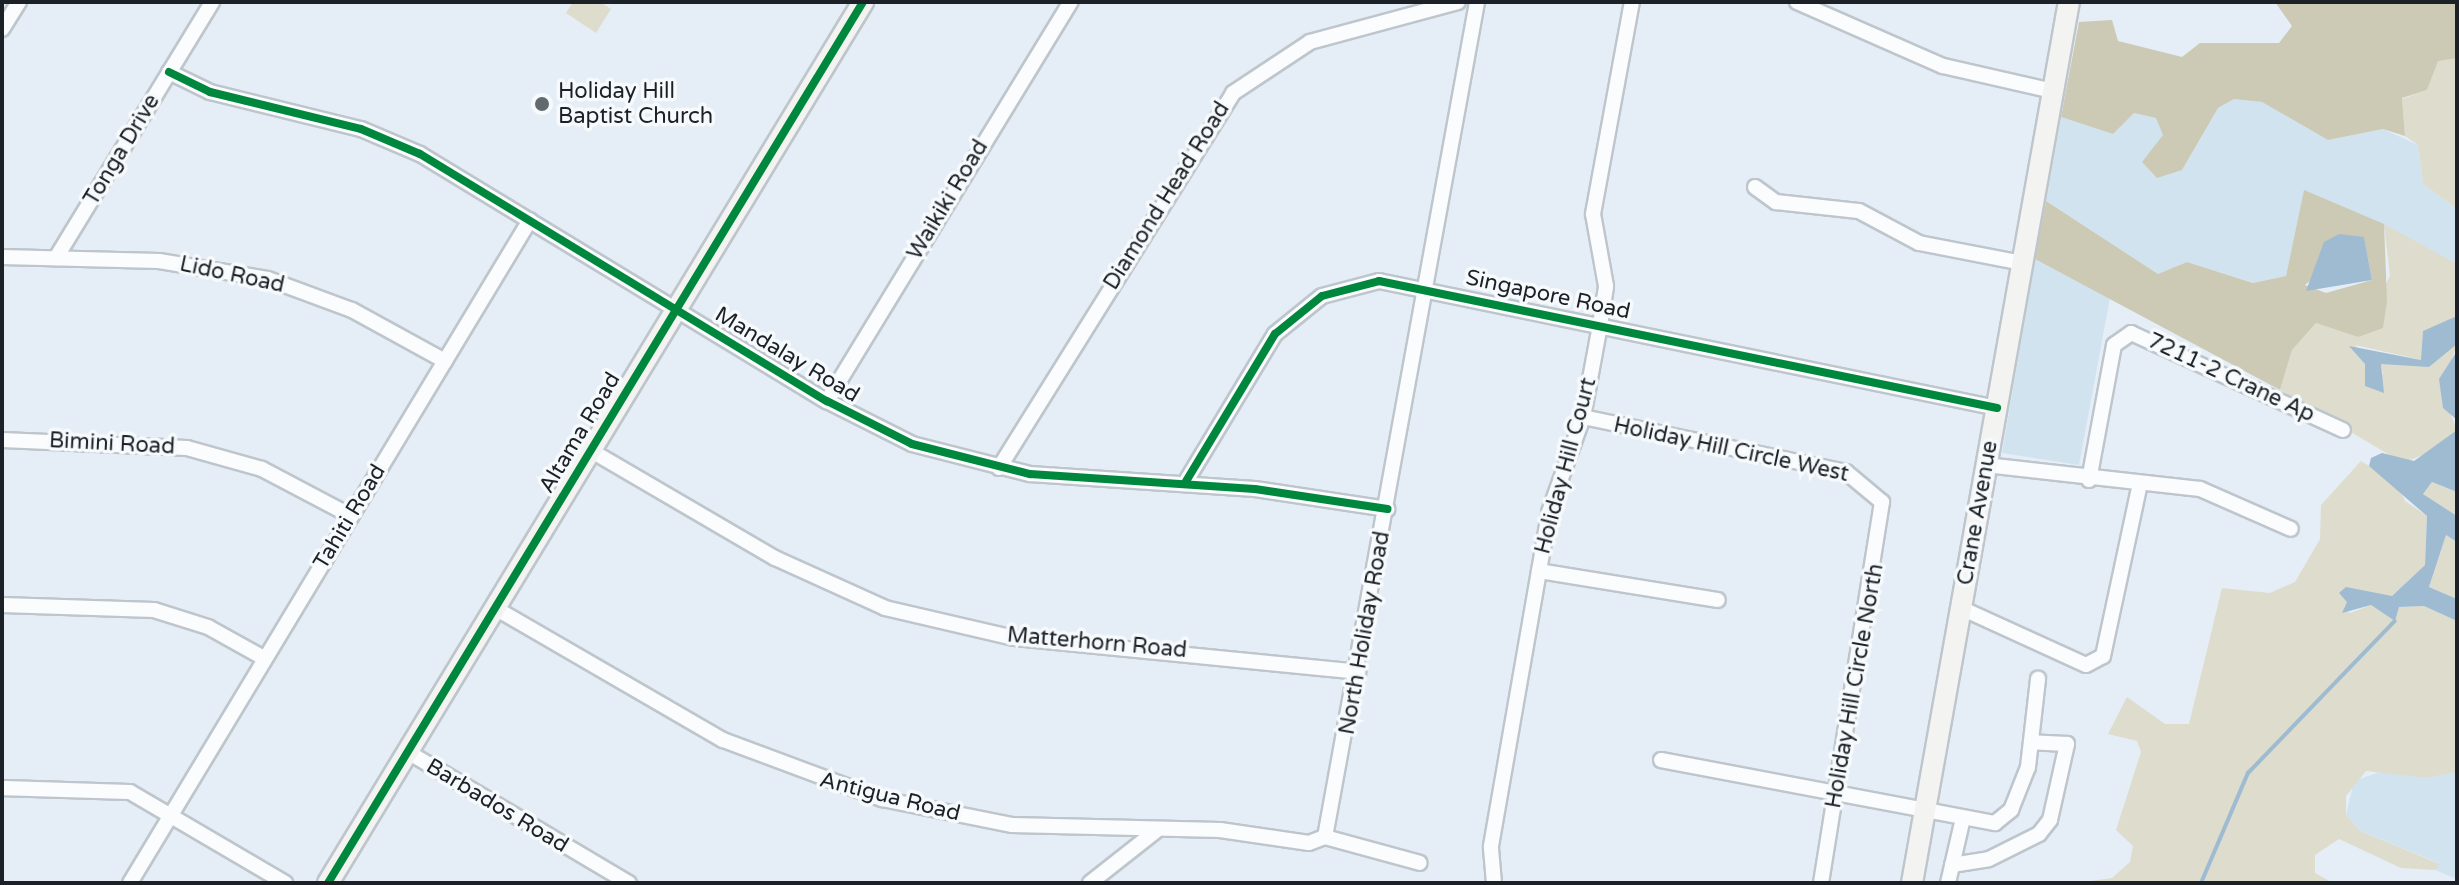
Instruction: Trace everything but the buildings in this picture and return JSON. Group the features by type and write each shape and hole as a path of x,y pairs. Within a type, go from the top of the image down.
{"street":[{"path":"2,29 19,2"},
{"name":"Tonga Drive","path":"56,258 212,2"},
{"name":"Altama Road","path":"328,883 863,2"},
{"name":"Waikiki Road","path":"827,401 1071,2"},
{"name":"Diamond Head Road","path":"999,468 1233,93 1310,42 1458,2"},
{"name":"North Holiday Road","path":"1325,837 1358,672 1477,2"},
{"name":"Holiday Hill Court","path":"1494,883 1491,846 1549,512 1583,417 1600,325 1606,286 1593,214 1632,2"},
{"path":"1797,2 1943,66 2053,91"},
{"name":"Crane Avenue","path":"1912,883 2069,2"},
{"name":"Mandalay Road","path":"169,72 226,97 361,129 420,154 827,401 912,444 999,468 1185,483 1387,509"},
{"path":"1755,187 1776,202 1859,211 1919,243 2023,263"},
{"name":"Tahiti Road","path":"130,883 169,813 530,220"},
{"name":"Lido Road","path":"2,257 159,261 268,279 352,310 445,361"},
{"name":"Singapore Road","path":"1185,483 1275,334 1298,312 1351,285 1427,289 1997,408"},
{"name":"7211-2 Crane Ap","path":"2089,480 2114,345 2131,333 2343,430"},
{"name":"Holiday Hill Circle West","path":"1583,417 1846,472 1876,491"},
{"name":"Bimini Road","path":"2,440 187,448 262,469 351,516"},
{"name":"Matterhorn Road","path":"590,450 788,565 885,608 1014,638 1258,657 1358,672"},
{"path":"1986,465 2089,480 2200,489 2291,529"},
{"path":"1961,608 2086,665 2103,656 2140,483"},
{"name":"Holiday Hill Circle North","path":"1821,883 1885,516 1876,491"},
{"path":"1539,571 1718,600"},
{"path":"2,605 154,610 208,627 264,658"},
{"name":"Antigua Road","path":"495,608 681,718 821,781 1012,825 1220,830 1309,843 1325,837 1420,863"},
{"path":"1661,760 1995,823 2011,810 2032,742 2038,679"},
{"path":"1952,865 1989,859 2039,834 2050,820 2067,744 2032,742"},
{"name":"Barbados Road","path":"408,752 629,883"},
{"path":"2,788 117,789 169,813 285,883"},
{"path":"1948,883 1963,818"},
{"path":"1090,883 1157,830"}],"shaded area":[{"path":"573,2 600,2 611,9 596,33 566,13"},
{"path":"2275,2 2457,2 2457,58 2438,61 2427,90 2402,98 2405,136 2383,129 2328,140 2262,102 2234,99 2218,108 2182,170 2157,178 2142,162 2163,135 2156,118 2134,113 2113,134 2061,117 2079,22 2112,20 2118,41 2182,57 2200,43 2279,43 2292,26"},
{"path":"2449,56 2457,58 2457,209 2423,184 2418,145 2405,136 2402,99 2427,90 2437,61"},
{"path":"2234,99 2262,102 2328,140 2383,129 2418,145 2423,184 2457,209 2457,264 2304,191 2286,276 2254,283 2187,262 2158,274 2046,201 2061,117 2113,134 2134,113 2157,118 2182,170 2218,108"},
{"path":"2304,190 2384,224 2387,301 2383,328 2358,337 2316,323 2292,350 2280,390 2035,259 2046,201 2158,274 2187,262 2253,283 2286,276","holes":["2364,238 2372,280 2326,293 2305,285"]},
{"path":"2384,224 2457,264 2456,319 2423,331 2422,359 2435,358 2457,344 2441,391 2457,430 2442,447 2403,463 2280,390 2292,350 2316,323 2358,337 2390,276","holes":["2355,345 2420,360 2381,364 2383,375"]},
{"path":"2035,259 2110,298 2079,465 2002,453"},
{"path":"2361,461 2397,483 2405,501 2427,516 2425,565 2392,596 2357,593 2344,607 2350,613 2371,605 2395,620 2399,607 2424,606 2457,621 2457,772 2427,778 2366,771 2346,796 2346,815 2360,831 2440,864 2435,870 2401,868 2339,839 2315,855 2315,873 2333,883 2076,883 2112,878 2130,862 2133,846 2116,830 2141,752 2137,741 2108,734 2127,697 2165,724 2189,724 2222,588 2270,593 2295,582 2320,539 2321,505"},
{"path":"2432,482 2457,492 2457,516 2423,494"},
{"path":"2446,535 2457,542 2457,599 2429,587"},
{"path":"2388,769 2427,778 2457,772 2457,879 2435,870 2439,863 2360,831 2346,815 2354,781"}],"water":[{"path":"2339,234 2364,237 2372,280 2306,291 2324,242"},
{"path":"2457,316 2457,344 2429,367 2381,364 2384,393 2365,386 2365,364 2349,346 2421,360 2423,331"},
{"path":"2457,351 2457,420 2443,408 2439,379"},
{"path":"2457,430 2457,492 2432,482 2423,494 2457,516 2457,542 2446,535 2429,587 2457,599 2457,621 2424,606 2399,607 2395,621 2371,605 2342,613 2347,602 2339,593 2346,587 2392,596 2425,565 2427,516 2369,466 2371,458 2382,453 2414,461"}],"waterway":[{"path":"2201,883 2248,773 2395,621"}],"cycle path":[{"path":"328,883 863,2"},
{"path":"169,72 210,92 361,129 420,154 827,401 912,444 1030,474 1255,489 1387,509"},
{"path":"1185,483 1275,334 1322,296 1379,281 1997,408"}],"place":[{"name":"Holiday Hill Baptist Church","path":"542,104"}]}
